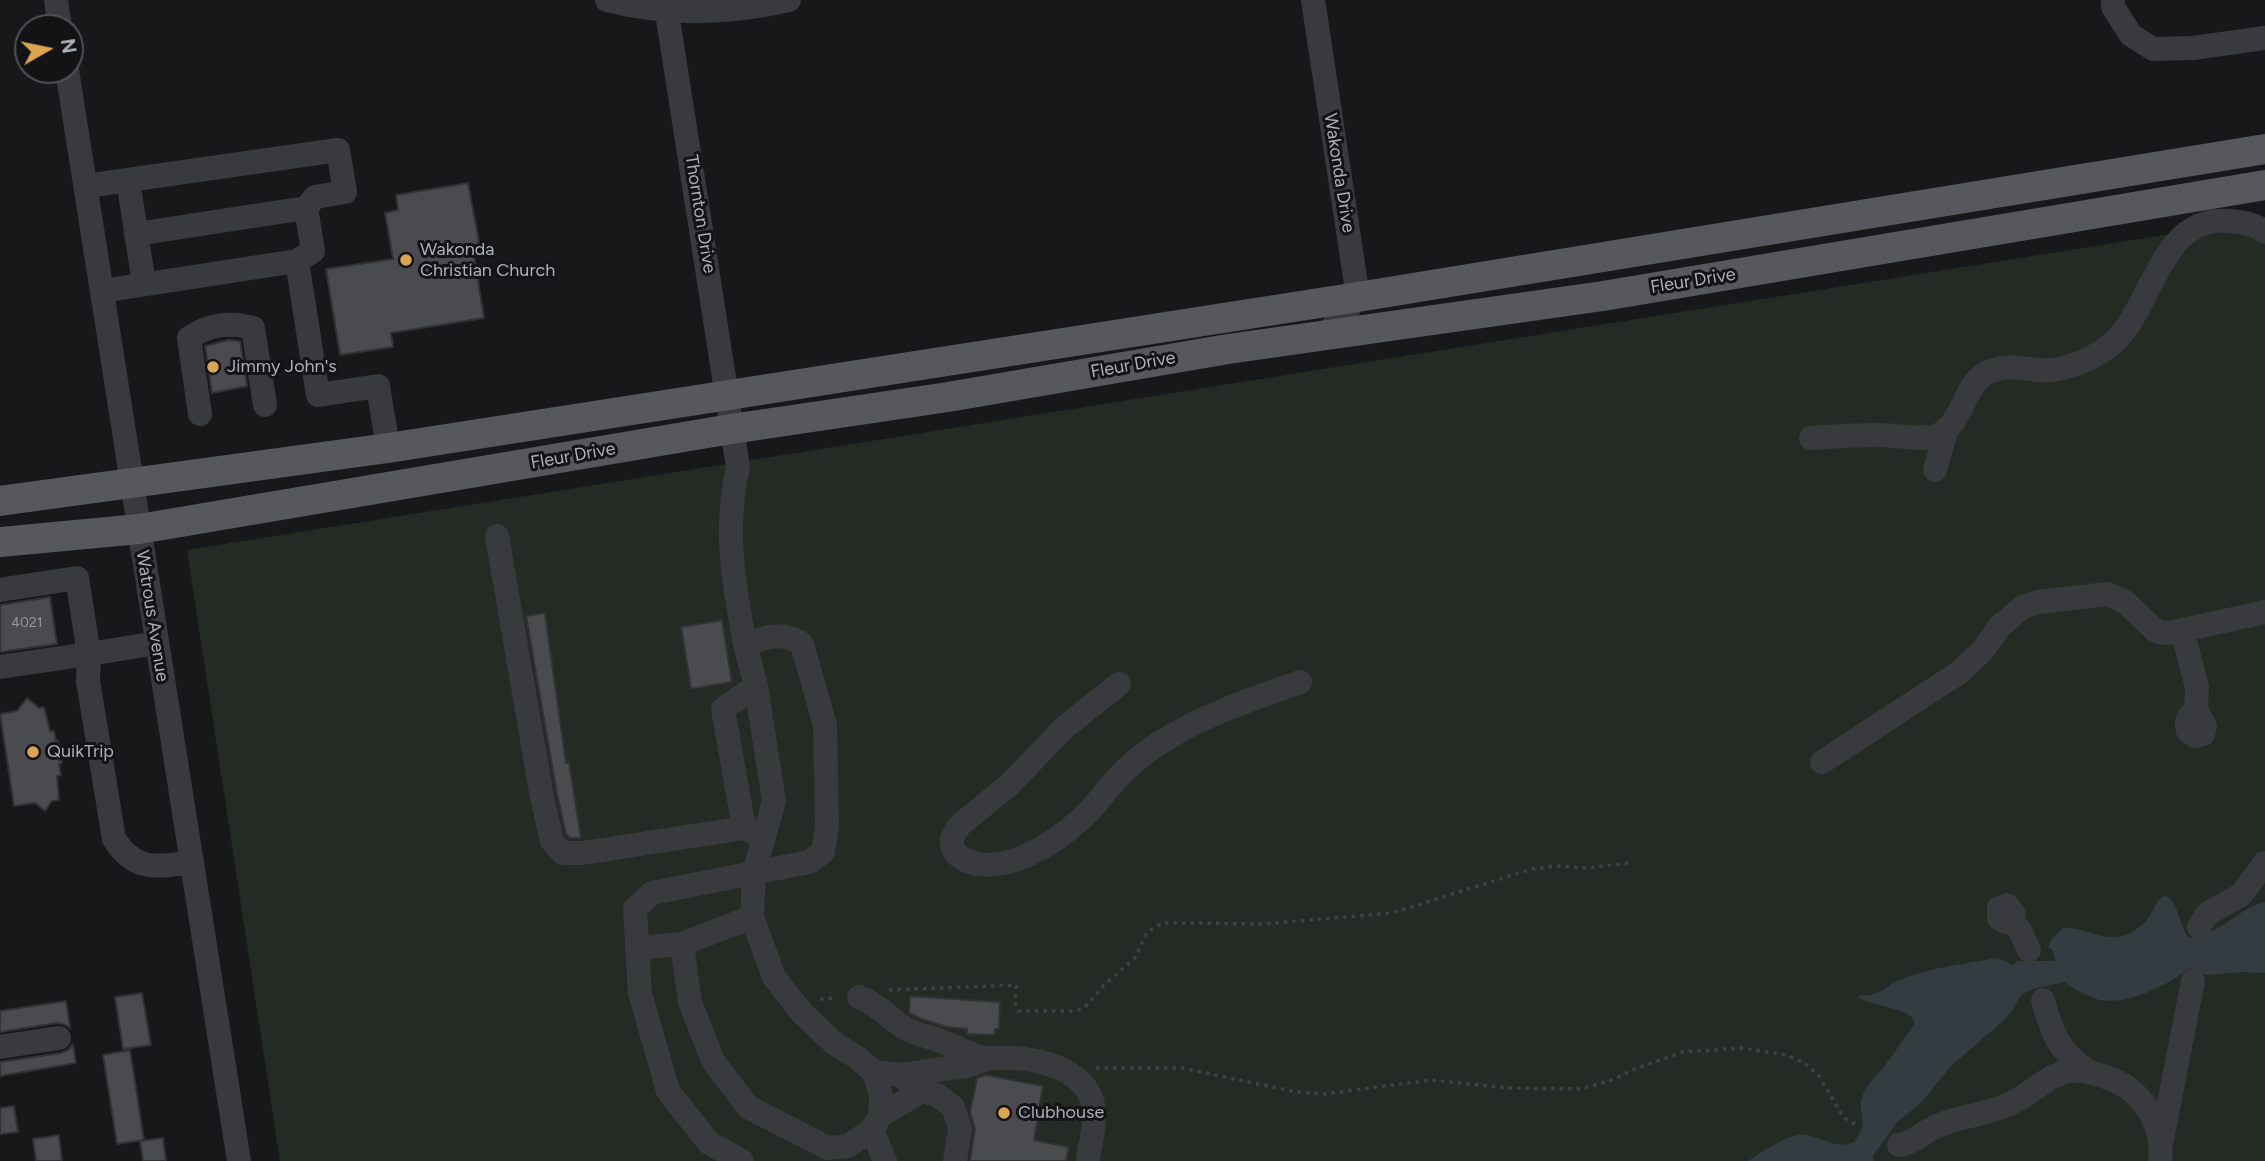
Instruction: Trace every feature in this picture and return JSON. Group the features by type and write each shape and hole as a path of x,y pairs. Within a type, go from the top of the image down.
{"main road":[{"name":"Fleur Drive","path":"0,500 388,448 1358,297 2265,149"},
{"name":"Fleur Drive","path":"0,542 139,528 1228,349 1603,296 2265,186"}],"street":[{"path":"607,0 706,13 789,0"},
{"name":"Wakonda Drive","path":"1312,0 1358,297"},
{"path":"2113,0 2113,7 2131,35 2153,49 2193,48 2265,38"},
{"name":"Thornton Drive","path":"666,6 729,395 731,429 738,467 731,501 730,547 734,587 756,686 774,801 753,832 752,917"},
{"name":"Watrous Avenue","path":"69,84 239,1161"},
{"path":"86,186 338,150 345,192 315,197 306,208 136,234"},
{"path":"128,180 144,284"},
{"path":"102,290 297,261 313,251 306,208"},
{"path":"1935,471 1948,428 1979,376 2014,366 2038,370 2061,368 2093,356 2112,343 2127,327 2175,246 2191,229 2199,225 2247,222 2265,232"},
{"path":"297,261 318,395 378,386 388,448"},
{"path":"1325,335 1358,297"},
{"path":"200,414 189,338 205,328 239,325 253,328 265,405"},
{"path":"1811,438 1868,435 1929,437 1939,435 1948,428"},
{"path":"497,536 542,797 552,841 563,853 583,853 753,832 723,709 756,686"},
{"path":"0,590 77,578 89,654 88,681 114,839 123,854 141,865 161,866 191,862"},
{"path":"1822,762 1960,672 1983,650 2000,626 2023,607 2038,602 2108,594 2125,602 2162,633 2265,612"},
{"path":"2182,631 2197,687 2196,710"},
{"path":"742,1161 703,1152 668,1091 640,993 635,909 652,893 808,862 822,852 827,826 825,725 802,644 791,636 776,636 745,644"},
{"path":"0,667 157,643"},
{"path":"1119,684 1066,727 1010,784 960,825 955,831 952,844 956,855 976,863 998,864 1037,849 1081,820 1122,775 1162,742 1228,707 1300,682"},
{"path":"2200,927 2207,914 2241,895 2265,863"},
{"path":"637,948 682,943 752,917 774,977 793,1002 835,1044 874,1072 900,1075 966,1066 987,1059 1018,1059 1060,1069 1084,1083 1093,1099 1095,1121 1088,1161"},
{"path":"2012,921 2029,950"},
{"path":"682,943 690,1002 713,1061 720,1072 748,1107 822,1154 848,1146 922,1091"},
{"path":"2161,1155 2167,1105 2193,981"},
{"path":"859,997 880,1007 903,1027 987,1059"},
{"path":"2043,1000 2061,1062 2074,1069 2112,1078 2137,1096 2154,1121 2161,1139 2161,1155"},
{"path":"0,1047 59,1038"},
{"path":"1899,1145 1913,1141 1939,1125 2010,1104 2061,1062"},
{"path":"874,1072 881,1096 876,1123 886,1161"},
{"path":"900,1075 922,1091 937,1095 953,1107 960,1128 955,1161"}],"path":[{"path":"793,1002 859,997 882,991 921,987 1016,985 1015,1002 1019,1011 1076,1011 1086,1006 1104,985 1135,958 1147,932 1162,923 1263,924 1392,913 1542,867 1587,868 1629,863"},
{"path":"1060,1069 1182,1068 1296,1092 1324,1094 1430,1080 1508,1088 1581,1089 1615,1079 1683,1052 1742,1048 1786,1055 1803,1062 1819,1076 1843,1117 1855,1124"}],"shaded area":[{"path":"2265,219 2265,1161 280,1161 187,550"},
{"path":"2165,895 2176,908 2188,937 2200,936 2219,928 2265,902 2265,973 2207,975 2188,969 2151,991 2118,1001 2097,999 2064,982 2033,989 2022,994 2002,1022 1951,1066 1921,1103 1897,1122 1873,1156 1874,1161 1748,1161 1780,1142 1799,1135 1840,1144 1854,1142 1862,1127 1861,1102 1865,1091 1915,1023 1906,1013 1865,1001 1858,997 1861,995 1876,994 1896,982 1920,973 1995,958 2013,965 2017,961 2055,961 2053,951 2048,947 2063,928 2111,937 2131,933 2146,922 2157,902"}],"building":[{"path":"468,183 480,247 473,249 484,318 391,333 393,347 340,355 326,269 393,259 385,213 398,210 396,195"},
{"path":"228,340 240,341 247,386 212,393 205,346"},
{"path":"50,597 57,644 0,652 0,605"},
{"path":"545,613 566,763 569,762 581,838 570,838 566,834 526,616"},
{"path":"722,620 732,682 691,689 681,627"},
{"name":"QuikTrip","path":"27,698 39,708 44,707 50,731 54,731 56,741 58,740 62,763 59,764 61,775 57,776 59,800 52,801 45,811 35,803 14,806 0,714 17,711"},
{"path":"142,993 151,1045 123,1049 115,997"},
{"path":"910,996 1000,1002 999,1029 995,1029 994,1035 967,1034 967,1029 947,1027 921,1019 909,1013"},
{"path":"66,1001 70,1028 57,1023 0,1032 0,1011"},
{"path":"73,1044 76,1063 0,1076 0,1062 61,1053"},
{"path":"130,1050 144,1140 117,1144 103,1055"},
{"name":"Clubhouse","path":"986,1075 1043,1086 1034,1140 1069,1147 1066,1161 970,1161 975,1130 970,1112 977,1078"},
{"path":"14,1106 18,1132 0,1134 0,1108"},
{"path":"59,1135 62,1161 36,1161 33,1139"},
{"path":"163,1138 166,1161 143,1161 140,1141"}],"place":[{"name":"Wakonda Christian Church","path":"406,260"},
{"name":"Jimmy John's","path":"213,367"},
{"name":"QuikTrip","path":"33,752"},
{"name":"Clubhouse","path":"1004,1113"}]}
